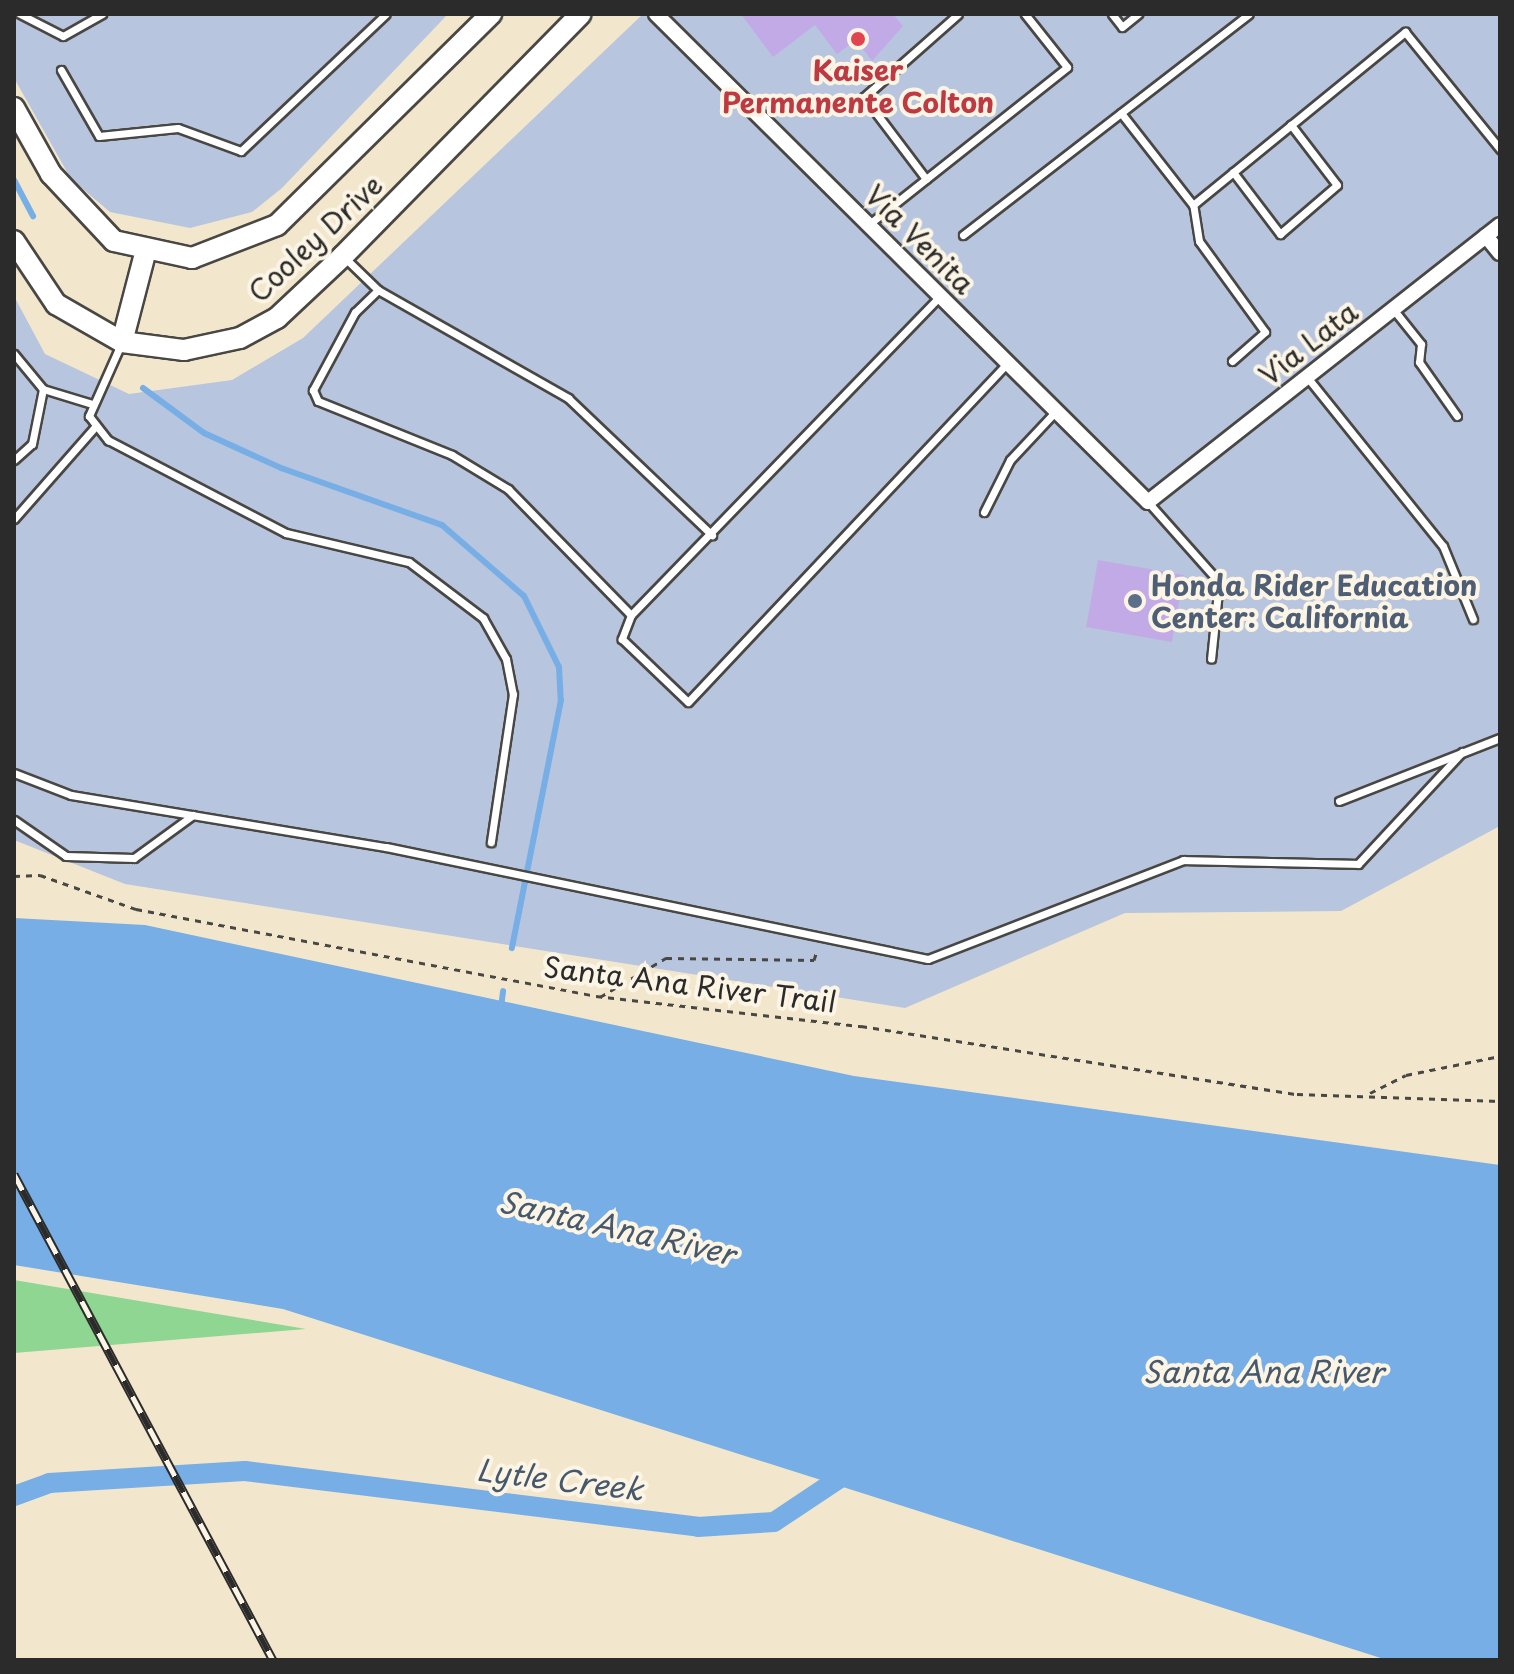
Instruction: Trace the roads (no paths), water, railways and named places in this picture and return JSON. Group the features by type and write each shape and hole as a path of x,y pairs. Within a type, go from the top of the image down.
{"street":[{"name":"Cooley Drive","path":"14,108 80,211 114,241 192,258 277,225 491,14"},
{"name":"Cooley Drive","path":"14,241 56,304 122,342 184,350 240,338 277,318 343,256 581,14"},
{"name":"Via Venita","path":"656,14 1148,502"},
{"name":"Via Lata","path":"1148,502 1500,225"},
{"path":"1486,236 1500,253"},
{"path":"122,342 146,250"}],"lane":[{"path":"20,14 63,36 102,14"},
{"path":"61,70 99,136 178,128 241,151 386,14"},
{"path":"926,179 864,97 958,14"},
{"path":"868,225 1067,67 1025,14"},
{"path":"1112,14 1122,27 1138,14"},
{"path":"963,235 1249,14"},
{"path":"1193,205 1405,32 1500,149"},
{"path":"1121,113 1193,205 1199,241 1265,332 1232,361"},
{"path":"1233,172 1280,234 1337,185 1291,125"},
{"path":"343,256 378,290 568,398 712,535"},
{"path":"378,290 355,312 313,390 318,401 452,455 508,489 631,615"},
{"path":"940,296 712,535 631,615 622,639 688,702 1008,363"},
{"path":"1393,309 1421,344 1419,362 1457,416"},
{"path":"14,519 94,428 92,404 122,342"},
{"path":"14,354 43,389 92,404"},
{"path":"1307,377 1443,546 1473,619"},
{"path":"14,460 32,444 43,389"},
{"path":"984,512 1010,460 1056,411"},
{"path":"94,428 286,533 409,562 483,618 506,659 513,694 491,842"},
{"path":"1148,502 1219,582 1211,659"},
{"path":"1339,801 1500,738"},
{"path":"14,773 71,795 386,847 928,959 1183,860 1358,864 1462,752"},
{"path":"14,820 66,856 134,858 193,815"}],"water":[{"name":"Santa Ana River","path":"14,918 145,925 854,1076 1500,1165 1500,1660 1387,1660 283,1309 14,1265"}],"waterway":[{"path":"14,180 33,216"},
{"path":"143,388 204,433 281,468 442,525 524,596 559,667 561,700 512,948"},
{"path":"501,1008 503,991"},
{"name":"Lytle Creek","path":"14,1496 49,1483 245,1471 698,1527 774,1522 852,1470"}],"railway":[{"path":"14,1174 273,1660"}],"place":[{"name":"Kaiser Permanente Colton","path":"858,39"},
{"name":"Honda Rider Education Center: California","path":"1135,601"}]}
